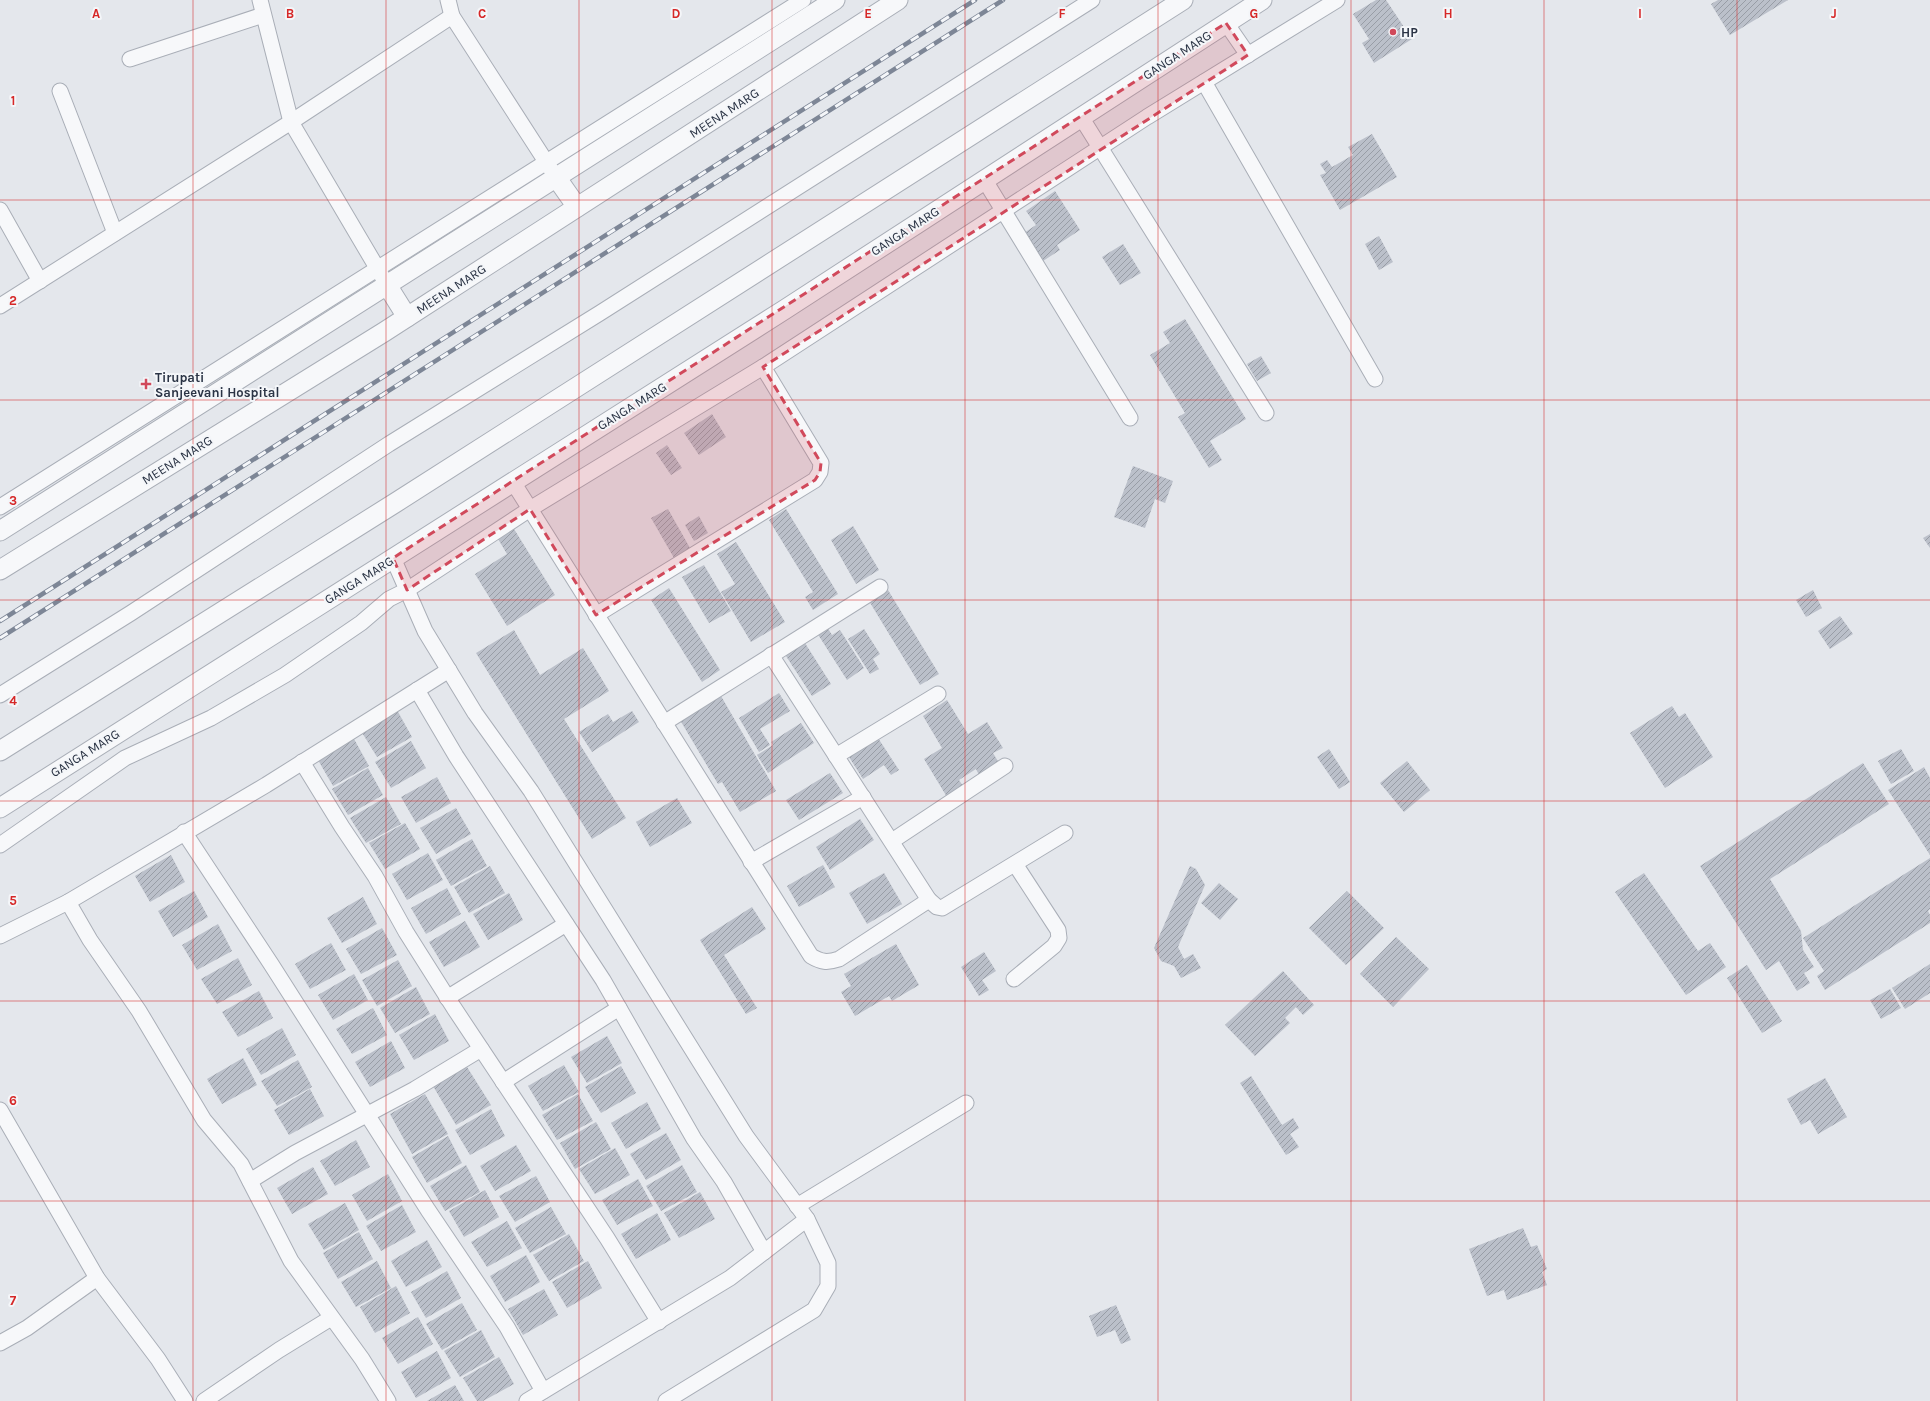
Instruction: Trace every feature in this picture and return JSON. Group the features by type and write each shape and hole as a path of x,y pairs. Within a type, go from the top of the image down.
{"street":[{"path":"260,0 291,122 407,317"},
{"path":"448,0 452,16 577,208"},
{"path":"552,170 803,0"},
{"path":"0,507 382,277 552,170 836,0"},
{"name":"MEENA MARG","path":"0,570 407,317 898,0"},
{"path":"0,695 131,613 389,444 600,313 1092,0"},
{"path":"0,751 402,499 1183,0"},
{"name":"GANGA MARG","path":"0,808 784,310 1262,0"},
{"path":"0,844 125,758 211,718 286,675 361,623 389,599 407,590 530,509 763,367 1204,82 1337,0"},
{"path":"130,59 263,15"},
{"path":"0,306 291,122 452,16"},
{"path":"1226,23 1248,55"},
{"path":"1204,82 1375,380"},
{"path":"60,91 115,234"},
{"path":"1081,117 1266,414"},
{"path":"984,179 1130,418"},
{"path":"0,210 40,281"},
{"path":"0,531 382,277"},
{"path":"596,615 815,480 820,472 821,463 763,367"},
{"path":"513,482 811,956 819,961 829,962 839,959 930,900"},
{"path":"393,558 426,630 475,713 530,791 746,1136 807,1219 828,1263 828,1286 814,1310 666,1401"},
{"path":"664,723 880,587"},
{"path":"771,655 930,900 937,907 942,908 1065,833"},
{"path":"0,936 68,902 302,762 449,670"},
{"path":"417,690 456,756 619,1008 694,1139 724,1182 764,1252"},
{"path":"836,756 938,694"},
{"path":"302,762 342,828 375,876 406,932 447,998 607,1238 659,1322"},
{"path":"892,841 1005,766"},
{"path":"751,862 863,797"},
{"path":"184,832 428,1210 507,1327 543,1391"},
{"path":"1014,979 1054,946 1059,938 1058,930 1015,864"},
{"path":"68,902 90,940 139,1011 204,1120 241,1164 291,1260 331,1318 362,1359 388,1401"},
{"path":"447,998 566,924"},
{"path":"503,1082 619,1008"},
{"path":"250,1181 295,1153 415,1089 481,1049"},
{"path":"797,1206 966,1104"},
{"path":"0,1110 5,1130 97,1278 158,1359 185,1401"},
{"path":"527,1401 730,1278 807,1219"},
{"path":"0,1343 27,1328 97,1278"},
{"path":"204,1401 273,1354 331,1318"}],"highlighted area":[{"path":"1226,23 1248,55 763,367 821,463 820,472 815,480 596,615 530,509 407,590 393,558"}],"building":[{"path":"1376,0 1386,0 1412,39 1374,63 1362,43 1369,39 1353,14"},
{"path":"1718,0 1788,0 1730,35 1711,4"},
{"path":"1372,134 1397,177 1340,210 1320,175 1326,173 1320,164 1327,160 1332,167 1353,155 1348,147"},
{"path":"1055,191 1080,230 1057,245 1060,250 1043,261 1024,233 1036,225 1026,211"},
{"path":"1379,236 1393,262 1379,270 1365,244"},
{"path":"1123,244 1141,273 1120,285 1102,257"},
{"path":"1185,319 1246,419 1210,441 1222,460 1209,468 1178,417 1185,413 1150,355 1170,343 1163,332"},
{"path":"1261,356 1271,373 1257,381 1247,364"},
{"path":"712,414 726,437 699,455 684,433"},
{"path":"667,445 682,468 671,475 656,453"},
{"path":"1133,466 1173,481 1165,503 1155,499 1145,528 1114,517"},
{"path":"668,509 690,548 674,558 651,518"},
{"path":"786,509 838,594 813,610 805,597 813,592 769,520"},
{"path":"699,516 708,533 694,541 685,525"},
{"path":"853,526 879,570 856,584 831,540"},
{"path":"514,529 555,595 507,626 475,574 507,554 498,539"},
{"path":"1930,534 1930,548 1923,538"},
{"path":"736,542 785,622 751,642 721,592 735,584 717,554"},
{"path":"704,565 731,611 709,623 682,577"},
{"path":"669,588 720,670 702,682 651,600"},
{"path":"888,590 939,674 920,685 869,601"},
{"path":"1813,590 1822,608 1806,617 1796,600"},
{"path":"1840,616 1853,634 1830,649 1818,631"},
{"path":"827,627 832,635 840,630 864,668 847,680 817,633"},
{"path":"864,629 880,654 873,659 879,669 870,674 848,639"},
{"path":"514,630 540,675 583,648 609,691 564,719 626,818 592,839 476,653"},
{"path":"803,640 831,684 812,696 784,653"},
{"path":"779,693 790,711 760,729 770,745 759,752 739,718"},
{"path":"721,696 776,791 740,812 722,782 718,784 680,720"},
{"path":"947,700 968,734 987,722 1003,748 993,753 999,763 979,775 976,769 959,780 963,786 947,797 924,759 942,748 923,716"},
{"path":"1672,706 1679,717 1685,713 1713,757 1665,788 1630,733"},
{"path":"397,710 412,737 377,757 361,731"},
{"path":"632,711 639,722 592,752 579,732 608,714 613,722"},
{"path":"801,723 814,743 768,773 757,755 773,745 771,742"},
{"path":"878,738 899,770 891,775 884,765 863,779 849,757"},
{"path":"354,739 369,766 333,786 318,760"},
{"path":"411,741 426,768 391,788 375,762"},
{"path":"1329,749 1350,782 1339,789 1317,757"},
{"path":"1901,749 1914,771 1891,784 1878,761"},
{"path":"1407,761 1430,790 1404,812 1380,783"},
{"path":"1863,763 1889,804 1770,879 1801,931 1803,950 1814,967 1804,973 1810,983 1797,991 1779,961 1766,970 1700,866"},
{"path":"1924,767 1930,778 1930,855 1888,790"},
{"path":"368,768 383,795 348,815 332,789"},
{"path":"830,773 843,793 799,820 786,800"},
{"path":"437,777 451,803 416,823 401,797"},
{"path":"386,797 401,824 366,843 350,818"},
{"path":"677,798 692,823 650,847 636,822"},
{"path":"456,808 471,834 436,854 420,828"},
{"path":"860,819 874,840 830,870 816,847"},
{"path":"405,823 420,849 385,869 369,843"},
{"path":"472,839 487,866 451,886 436,860"},
{"path":"428,853 443,880 407,900 392,874"},
{"path":"171,855 185,882 150,902 135,876"},
{"path":"1930,858 1930,909 1928,911 1930,915 1930,923 1825,990 1817,976 1824,971 1803,938"},
{"path":"823,865 835,887 799,907 787,886"},
{"path":"490,866 505,893 469,913 454,887"},
{"path":"1190,866 1196,869 1205,885 1178,947 1184,959 1193,954 1201,968 1181,978 1174,966 1161,961 1154,948"},
{"path":"884,873 902,904 867,924 849,893"},
{"path":"1644,873 1698,951 1710,943 1726,967 1686,995 1615,892"},
{"path":"1219,883 1238,899 1220,920 1201,903"},
{"path":"447,888 461,914 426,934 411,908"},
{"path":"194,891 208,917 173,937 158,911"},
{"path":"1347,891 1384,928 1346,965 1309,928"},
{"path":"509,893 523,920 488,940 473,914"},
{"path":"363,897 377,924 342,943 327,918"},
{"path":"752,907 766,929 724,955 757,1008 746,1014 700,940"},
{"path":"465,921 480,947 444,967 429,942"},
{"path":"218,924 232,951 197,970 182,945"},
{"path":"382,928 397,955 361,974 346,949"},
{"path":"1396,937 1429,969 1393,1007 1360,974"},
{"path":"331,943 346,970 310,989 295,964"},
{"path":"896,944 919,985 892,1001 889,996 855,1016 841,992 851,986 844,974"},
{"path":"984,952 996,971 982,980 989,990 979,996 961,967"},
{"path":"238,958 252,985 217,1004 201,979"},
{"path":"398,960 412,986 377,1006 362,980"},
{"path":"1930,964 1930,993 1905,1009 1892,988"},
{"path":"1747,965 1782,1021 1762,1033 1727,978"},
{"path":"1283,971 1314,1005 1303,1015 1296,1007 1285,1018 1290,1023 1255,1056 1225,1025"},
{"path":"354,974 368,1000 333,1020 318,995"},
{"path":"416,987 430,1014 395,1033 380,1008"},
{"path":"1890,989 1901,1008 1881,1019 1870,1000"},
{"path":"259,991 273,1018 238,1037 222,1012"},
{"path":"373,1008 387,1035 352,1054 336,1029"},
{"path":"435,1014 449,1041 414,1060 399,1035"},
{"path":"282,1028 296,1055 261,1075 246,1049"},
{"path":"607,1036 622,1063 587,1083 571,1057"},
{"path":"391,1041 405,1068 370,1087 355,1062"},
{"path":"243,1058 257,1085 222,1104 207,1079"},
{"path":"298,1060 312,1087 277,1106 261,1081"},
{"path":"564,1065 579,1092 543,1111 528,1086"},
{"path":"621,1066 636,1093 601,1113 585,1087"},
{"path":"467,1067 491,1105 456,1125 433,1086"},
{"path":"1251,1076 1282,1125 1293,1118 1299,1128 1290,1134 1299,1147 1286,1155 1240,1083"},
{"path":"1825,1078 1847,1117 1818,1134 1810,1120 1801,1125 1787,1099"},
{"path":"310,1089 324,1116 289,1135 274,1110"},
{"path":"425,1094 448,1134 412,1154 390,1114"},
{"path":"578,1094 593,1121 557,1140 542,1115"},
{"path":"647,1102 661,1129 626,1149 611,1123"},
{"path":"491,1109 505,1136 470,1155 455,1130"},
{"path":"596,1122 611,1149 575,1169 560,1143"},
{"path":"666,1133 681,1160 646,1180 630,1154"},
{"path":"448,1136 462,1163 427,1183 412,1157"},
{"path":"356,1140 370,1167 335,1186 320,1161"},
{"path":"516,1145 531,1171 495,1191 480,1166"},
{"path":"615,1148 630,1175 595,1194 579,1169"},
{"path":"466,1165 480,1192 445,1211 430,1186"},
{"path":"682,1165 697,1192 661,1211 646,1186"},
{"path":"313,1167 328,1194 292,1214 277,1188"},
{"path":"388,1174 402,1201 367,1221 352,1195"},
{"path":"536,1176 550,1202 515,1222 499,1196"},
{"path":"638,1179 653,1206 617,1225 602,1200"},
{"path":"485,1190 499,1217 464,1237 449,1211"},
{"path":"700,1192 715,1219 679,1238 664,1213"},
{"path":"345,1203 359,1230 324,1250 308,1224"},
{"path":"402,1205 416,1232 381,1251 366,1226"},
{"path":"551,1207 566,1234 530,1253 515,1228"},
{"path":"657,1213 671,1240 636,1259 621,1234"},
{"path":"507,1221 522,1248 487,1267 471,1242"},
{"path":"1523,1228 1531,1247 1537,1245 1547,1269 1542,1272 1547,1285 1507,1300 1504,1290 1487,1296 1469,1249"},
{"path":"359,1232 373,1259 338,1279 323,1253"},
{"path":"569,1234 584,1261 549,1281 533,1255"},
{"path":"427,1240 442,1267 406,1287 391,1261"},
{"path":"526,1255 540,1282 505,1302 490,1276"},
{"path":"377,1261 391,1288 356,1307 341,1282"},
{"path":"588,1261 602,1288 567,1308 552,1282"},
{"path":"447,1271 461,1298 426,1318 411,1292"},
{"path":"396,1286 410,1313 375,1333 360,1307"},
{"path":"544,1289 558,1315 523,1335 508,1309"},
{"path":"462,1303 477,1330 442,1350 426,1324"},
{"path":"1116,1305 1131,1340 1121,1344 1115,1330 1097,1337 1089,1316"},
{"path":"418,1317 433,1344 398,1364 382,1338"},
{"path":"481,1330 495,1357 460,1377 444,1351"},
{"path":"437,1351 451,1378 416,1398 401,1372"},
{"path":"499,1357 514,1384 483,1401 477,1401 463,1378"},
{"path":"455,1385 464,1401 427,1401"}],"railway":[{"path":"0,621 975,0"},
{"path":"0,638 1003,0"}],"place":[{"name":"HP","path":"1393,32"},
{"name":"Tirupati Sanjeevani Hospital","path":"146,384"}]}
